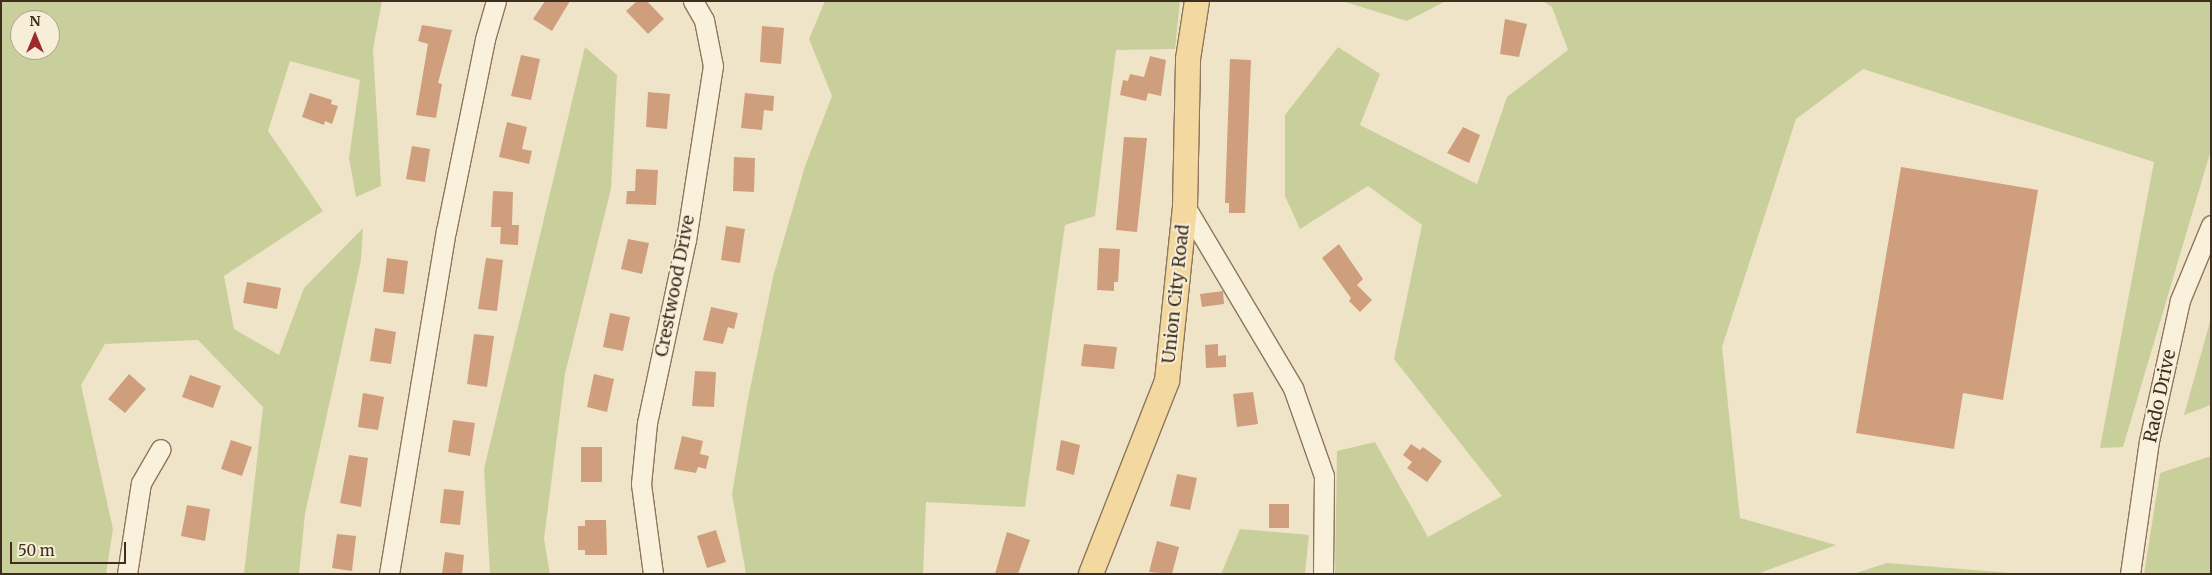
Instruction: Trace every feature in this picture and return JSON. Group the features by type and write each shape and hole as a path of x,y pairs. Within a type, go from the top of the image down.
{"main road":[{"name":"Union City Road","path":"1091,574 1166,381 1185,206 1188,59 1197,1"}],"street":[{"path":"389,574 446,231 485,39 496,1"},
{"name":"Crestwood Drive","path":"653,574 641,484 647,423 686,240 713,66 704,20 693,1"},
{"path":"1185,206 1293,388 1324,476 1323,574"},
{"name":"Rado Drive","path":"2130,574 2150,441 2180,300 2211,225"},
{"path":"127,574 141,483 161,449"}],"green space":[{"path":"1,1 382,1 373,49 381,186 356,197 349,158 360,80 290,61 268,131 323,211 224,276 234,329 279,355 304,288 363,228 361,260 305,514 299,574 244,574 263,407 198,340 105,344 81,385 113,529 106,574 1,574"},
{"path":"825,1 1180,1 1175,49 1116,50 1095,216 1065,225 1025,507 926,502 923,574 746,574 732,494 748,399 773,277 805,166 832,96 809,39"},
{"path":"1342,1 1446,1 1407,21"},
{"path":"1543,1 2211,1 2211,150 2123,447 2100,448 2154,162 1863,69 1796,119 1722,347 1740,518 1836,545 1757,574 1335,574 1337,451 1375,442 1428,537 1502,496 1394,359 1422,225 1368,186 1300,229 1285,196 1285,115 1338,47 1380,74 1360,125 1477,184 1507,97 1568,50 1552,7"},
{"path":"585,47 617,75 611,189 565,374 544,539 550,574 490,574 484,469"},
{"path":"2211,318 2211,405 2184,415"},
{"path":"2211,456 2211,574 2144,574 2160,473"},
{"path":"1240,529 1309,535 1305,574 1221,574"},
{"path":"1887,563 2023,574 1853,574"}],"building":[{"path":"545,1 570,1 552,31 533,19"},
{"path":"637,1 647,1 664,19 648,34 626,11"},
{"path":"1505,19 1527,24 1519,57 1500,54"},
{"path":"422,25 452,30 438,83 442,84 436,118 416,115 428,44 418,41"},
{"path":"762,26 784,28 781,64 760,62"},
{"path":"521,55 540,59 531,100 511,96"},
{"path":"1150,56 1166,60 1161,96 1148,93 1146,101 1120,95 1123,80 1128,81 1130,74 1144,77"},
{"path":"1230,59 1251,60 1245,213 1229,213 1229,203 1225,203"},
{"path":"648,92 670,94 667,129 646,127"},
{"path":"310,93 332,100 331,104 338,106 332,124 325,121 324,125 302,117"},
{"path":"745,93 774,96 773,111 764,110 762,130 741,128"},
{"path":"507,122 527,127 522,149 532,151 529,164 499,157"},
{"path":"1463,127 1480,135 1469,163 1447,153"},
{"path":"1124,137 1147,138 1137,232 1116,230"},
{"path":"412,146 430,149 425,182 406,179"},
{"path":"734,157 755,158 754,192 733,191"},
{"path":"1901,167 2038,190 2003,400 1963,393 1954,449 1856,433"},
{"path":"636,169 658,170 656,205 626,204 627,191 635,191"},
{"path":"493,191 513,192 512,225 519,225 518,245 500,244 501,227 491,227"},
{"path":"726,226 745,229 740,263 721,260"},
{"path":"628,239 649,243 642,274 621,269"},
{"path":"1339,244 1363,279 1357,285 1372,300 1360,312 1349,301 1351,298 1322,258"},
{"path":"1099,248 1120,249 1118,282 1114,282 1114,291 1097,290"},
{"path":"387,258 408,261 404,294 383,292"},
{"path":"486,258 503,260 497,311 478,309"},
{"path":"247,282 281,288 277,309 243,303"},
{"path":"1223,291 1224,304 1202,307 1200,294"},
{"path":"711,307 738,313 734,329 728,327 723,344 703,340"},
{"path":"610,313 630,317 623,351 603,347"},
{"path":"375,328 396,332 391,364 370,361"},
{"path":"474,334 494,336 487,387 467,384"},
{"path":"1084,344 1117,347 1114,369 1081,366"},
{"path":"1218,344 1218,356 1226,355 1226,367 1206,368 1205,345"},
{"path":"695,371 716,372 714,407 692,406"},
{"path":"129,374 146,389 125,413 108,399"},
{"path":"594,374 614,379 607,412 587,407"},
{"path":"190,375 221,386 213,408 182,397"},
{"path":"1253,392 1258,424 1237,427 1233,394"},
{"path":"363,393 384,397 378,430 358,427"},
{"path":"453,420 475,423 470,456 448,452"},
{"path":"682,436 703,441 700,454 709,456 706,469 698,467 696,473 674,469"},
{"path":"231,440 252,447 242,476 221,469"},
{"path":"1061,440 1080,445 1074,475 1056,470"},
{"path":"1411,444 1420,450 1423,447 1442,461 1427,482 1407,468 1412,462 1403,455"},
{"path":"581,447 602,447 602,482 581,482"},
{"path":"349,455 368,458 361,507 340,503"},
{"path":"1177,474 1197,478 1190,510 1170,506"},
{"path":"444,489 464,491 460,525 440,523"},
{"path":"1269,504 1289,504 1289,528 1269,528"},
{"path":"187,505 210,509 205,541 181,536"},
{"path":"585,520 606,520 607,555 585,555 585,550 578,550 578,526 585,526"},
{"path":"716,530 726,562 707,568 697,536"},
{"path":"1007,532 1030,540 1018,574 995,574"},
{"path":"337,534 356,536 352,571 332,568"},
{"path":"1157,541 1179,547 1172,574 1149,572"},
{"path":"445,552 464,555 462,574 442,574"}]}
